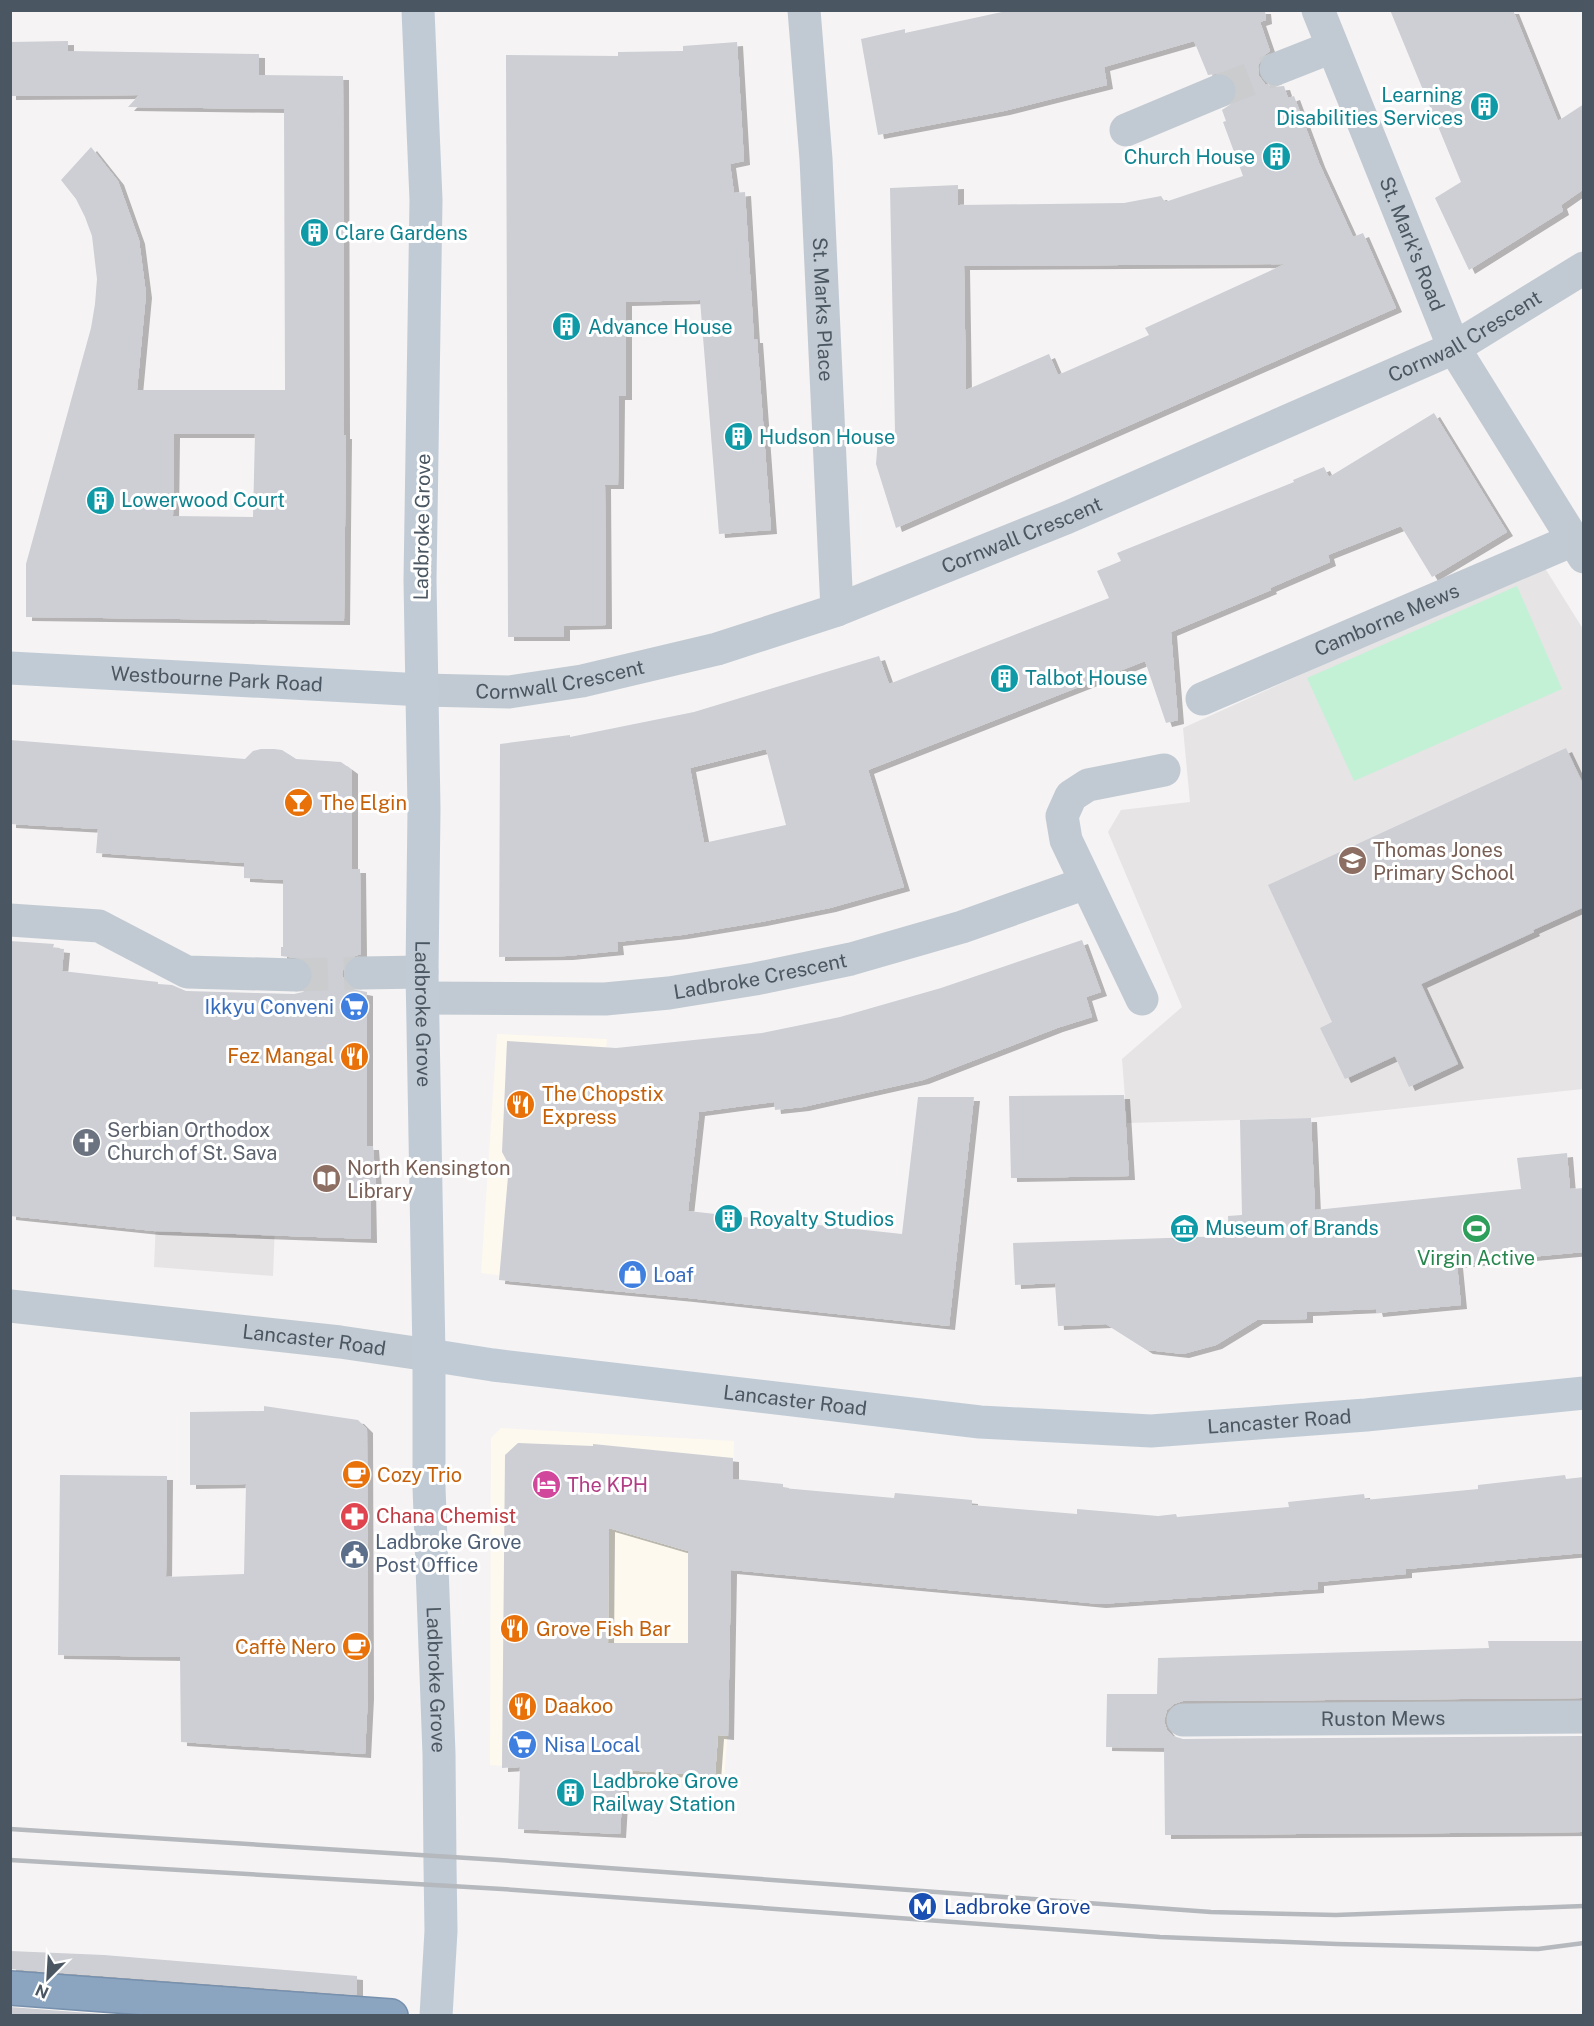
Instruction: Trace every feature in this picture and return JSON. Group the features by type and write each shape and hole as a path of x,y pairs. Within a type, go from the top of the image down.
{"highway":[{"path":"10,1988 391,2016"}],"main road":[{"name":"Ladbroke Grove","path":"418,10 426,200 420,580 423,690 423,985 429,1487 439,1754 441,1931 436,2016"},
{"name":"Westbourne Park Road","path":"10,668 423,690"},
{"name":"Lancaster Road","path":"429,1356 980,1422 1151,1431 1366,1415 1584,1393"}],"street":[{"name":"St. Marks Place","path":"804,10 816,159 837,610"},
{"name":"St. Mark's Road","path":"1318,10 1454,348 1578,548"},
{"path":"1275,69 1332,47"},
{"path":"1126,130 1220,91"},
{"name":"Cornwall Crescent","path":"423,690 509,692 582,681 717,649 837,610 1066,518 1454,348 1584,268"},
{"name":"Camborne Mews","path":"1202,699 1578,548"},
{"path":"1142,999 1066,840 1062,816 1071,795 1088,785 1164,770"},
{"name":"Ladbroke Crescent","path":"361,974 423,985 605,999 669,993 755,979 862,956 962,927 1086,883"},
{"path":"10,920 99,926 187,972 295,975"},
{"name":"Lancaster Road","path":"10,1306 328,1341 429,1356"},
{"name":"Ruston Mews","path":"1183,1720 1584,1717"}],"shaded area":[{"name":"Thomas Jones Primary School","path":"1543,565 1583,629 1583,1089 1311,1118 1127,1123 1122,1059 1182,1007 1108,832 1121,810 1190,802 1183,728"},
{"path":"497,1034 607,1039 586,1287 481,1273"},
{"path":"161,1107 277,1172 273,1276 154,1267"},
{"path":"501,1428 734,1441 728,1729 724,1782 490,1765 491,1438"}],"green space":[{"path":"1517,586 1562,689 1354,781 1307,678"}],"building":[{"path":"1011,10 1265,10 1266,20 1260,22 1270,51 1262,57 1258,66 1259,76 1265,84 1273,87 1284,86 1288,98 1294,96 1319,163 1353,237 1363,233 1396,308 896,528 876,464 878,438 895,432 890,188 958,185 958,205 1124,203 1161,196 1165,202 1243,176 1223,122 1226,121 1222,110 1234,102 1238,93 1236,84 1231,76 1222,73 1208,75 1194,41 1104,67 1107,85 1004,111 878,135 861,39 905,29 905,33","holes":["1285,264 1145,328 1149,335 1058,375 1049,354 966,390 964,266"]},
{"path":"1390,10 1513,10 1558,121 1584,104 1584,189 1561,205 1563,211 1469,270 1435,198 1461,182"},
{"path":"68,41 68,51 259,54 259,75 343,76 344,435 346,435 344,621 26,617 26,564 91,328 95,304 97,279 92,236 76,199 61,180 91,147 118,181 139,240 146,294 137,390 285,390 284,109 128,107 139,95 10,96 10,42","holes":["174,434 255,434 253,517 173,516"]},
{"path":"737,42 744,161 730,164 734,193 745,192 754,339 757,339 771,530 719,534 700,300 626,302 626,396 619,396 618,485 605,485 606,625 564,626 564,637 508,637 506,55 618,56 618,52 683,51 683,46"},
{"path":"1434,413 1507,532 1432,577 1401,526 1328,555 1330,562 1270,588 1271,590 1171,632 1178,720 1166,723 1145,661 868,770 904,887 830,908 761,922 682,935 617,942 618,951 567,956 499,957 500,744 570,735 570,737 694,712 879,656 889,684 1109,598 1097,571 1121,561 1117,553 1294,482 1293,480 1324,467 1329,477","holes":["766,749 786,825 704,843 690,768"]},
{"path":"10,740 245,759 253,751 274,749 282,750 296,759 341,762 352,770 352,869 360,869 361,954 345,963 342,974 345,983 351,989 367,992 367,1146 373,1146 376,1186 370,1186 371,1239 154,1231 10,1216 10,941 54,944 53,948 64,949 62,971 158,982 158,984 172,985 186,991 294,994 303,992 311,985 314,975 311,966 304,959 281,956 283,880 244,878 244,863 96,853 98,829 10,824"},
{"path":"1566,748 1584,786 1584,907 1421,984 1458,1064 1409,1087 1395,1056 1345,1079 1320,1028 1332,1022 1268,885"},
{"path":"1082,940 1101,992 1086,997 1092,1017 1057,1028 923,1080 803,1107 775,1110 774,1102 699,1112 688,1211 902,1234 918,1097 974,1097 949,1326 499,1280 509,1165 502,1152 507,1041 616,1048 762,1033 840,1017 941,988"},
{"path":"1124,1095 1129,1176 1011,1178 1009,1096"},
{"path":"1311,1118 1315,1210 1521,1189 1517,1158 1567,1153 1570,1189 1584,1188 1584,1252 1457,1264 1461,1305 1377,1313 1376,1309 1307,1312 1307,1319 1257,1320 1216,1345 1183,1354 1147,1350 1106,1324 1058,1326 1055,1283 1015,1285 1013,1243 1229,1236 1228,1216 1242,1215 1240,1120"},
{"path":"264,1406 358,1420 367,1429 368,1695 365,1754 181,1742 180,1657 58,1655 60,1475 167,1476 166,1577 244,1574 246,1484 190,1485 190,1412 264,1411"},
{"path":"518,1443 593,1446 593,1444 733,1458 733,1479 783,1484 783,1488 894,1498 895,1493 972,1500 972,1505 1077,1514 1077,1509 1158,1516 1176,1514 1177,1517 1289,1507 1288,1502 1364,1494 1365,1500 1478,1489 1478,1485 1565,1475 1566,1479 1584,1477 1584,1553 1406,1569 1406,1574 1318,1582 1318,1589 1100,1604 731,1570 728,1736 718,1735 715,1776 624,1770 620,1834 518,1829 520,1767 502,1768 505,1455","holes":["609,1528 688,1551 688,1643 608,1643"]},
{"path":"1488,1641 1584,1641 1584,1698 1183,1701 1167,1710 1164,1721 1167,1730 1173,1736 1183,1739 1584,1736 1584,1832 1165,1835 1164,1748 1106,1747 1107,1694 1157,1694 1158,1658 1489,1648"},
{"path":"10,1951 104,1955 357,1976 357,1995 10,1969"},
{"path":"10,2007 128,2016 10,2016"}],"tunnel":[{"path":"1219,91 1276,69"},
{"path":"295,975 361,973"}],"railway":[{"path":"10,1829 499,1860 1211,1912 1336,1915 1584,1906"},
{"path":"10,1860 502,1889 1160,1937 1538,1949 1584,1943"}],"place":[{"name":"Learning Disabilities Services","path":"1484,106"},
{"name":"Church House","path":"1276,157"},
{"name":"Clare Gardens","path":"314,233"},
{"name":"Advance House","path":"567,327"},
{"name":"Hudson House","path":"738,437"},
{"name":"Lowerwood Court","path":"100,500"},
{"name":"Talbot House","path":"1004,678"},
{"name":"The Elgin","path":"299,803"},
{"name":"Thomas Jones Primary School","path":"1352,861"},
{"name":"Ikkyu Conveni","path":"355,1007"},
{"name":"Fez Mangal","path":"355,1056"},
{"name":"The Chopstix Express","path":"521,1105"},
{"name":"Serbian Orthodox Church of St. Sava","path":"86,1142"},
{"name":"North Kensington Library","path":"326,1179"},
{"name":"Royalty Studios","path":"728,1219"},
{"name":"Museum of Brands","path":"1184,1228"},
{"name":"Virgin Active","path":"1476,1228"},
{"name":"Loaf","path":"632,1275"},
{"name":"Cozy Trio","path":"356,1475"},
{"name":"The KPH","path":"546,1485"},
{"name":"Chana Chemist","path":"355,1516"},
{"name":"Ladbroke Grove Post Office","path":"354,1554"},
{"name":"Grove Fish Bar","path":"515,1629"},
{"name":"Caffè Nero","path":"357,1647"},
{"name":"Daakoo","path":"523,1706"},
{"name":"Nisa Local","path":"523,1745"},
{"name":"Ladbroke Grove Railway Station","path":"571,1793"},
{"name":"Ladbroke Grove","path":"923,1907"}]}
